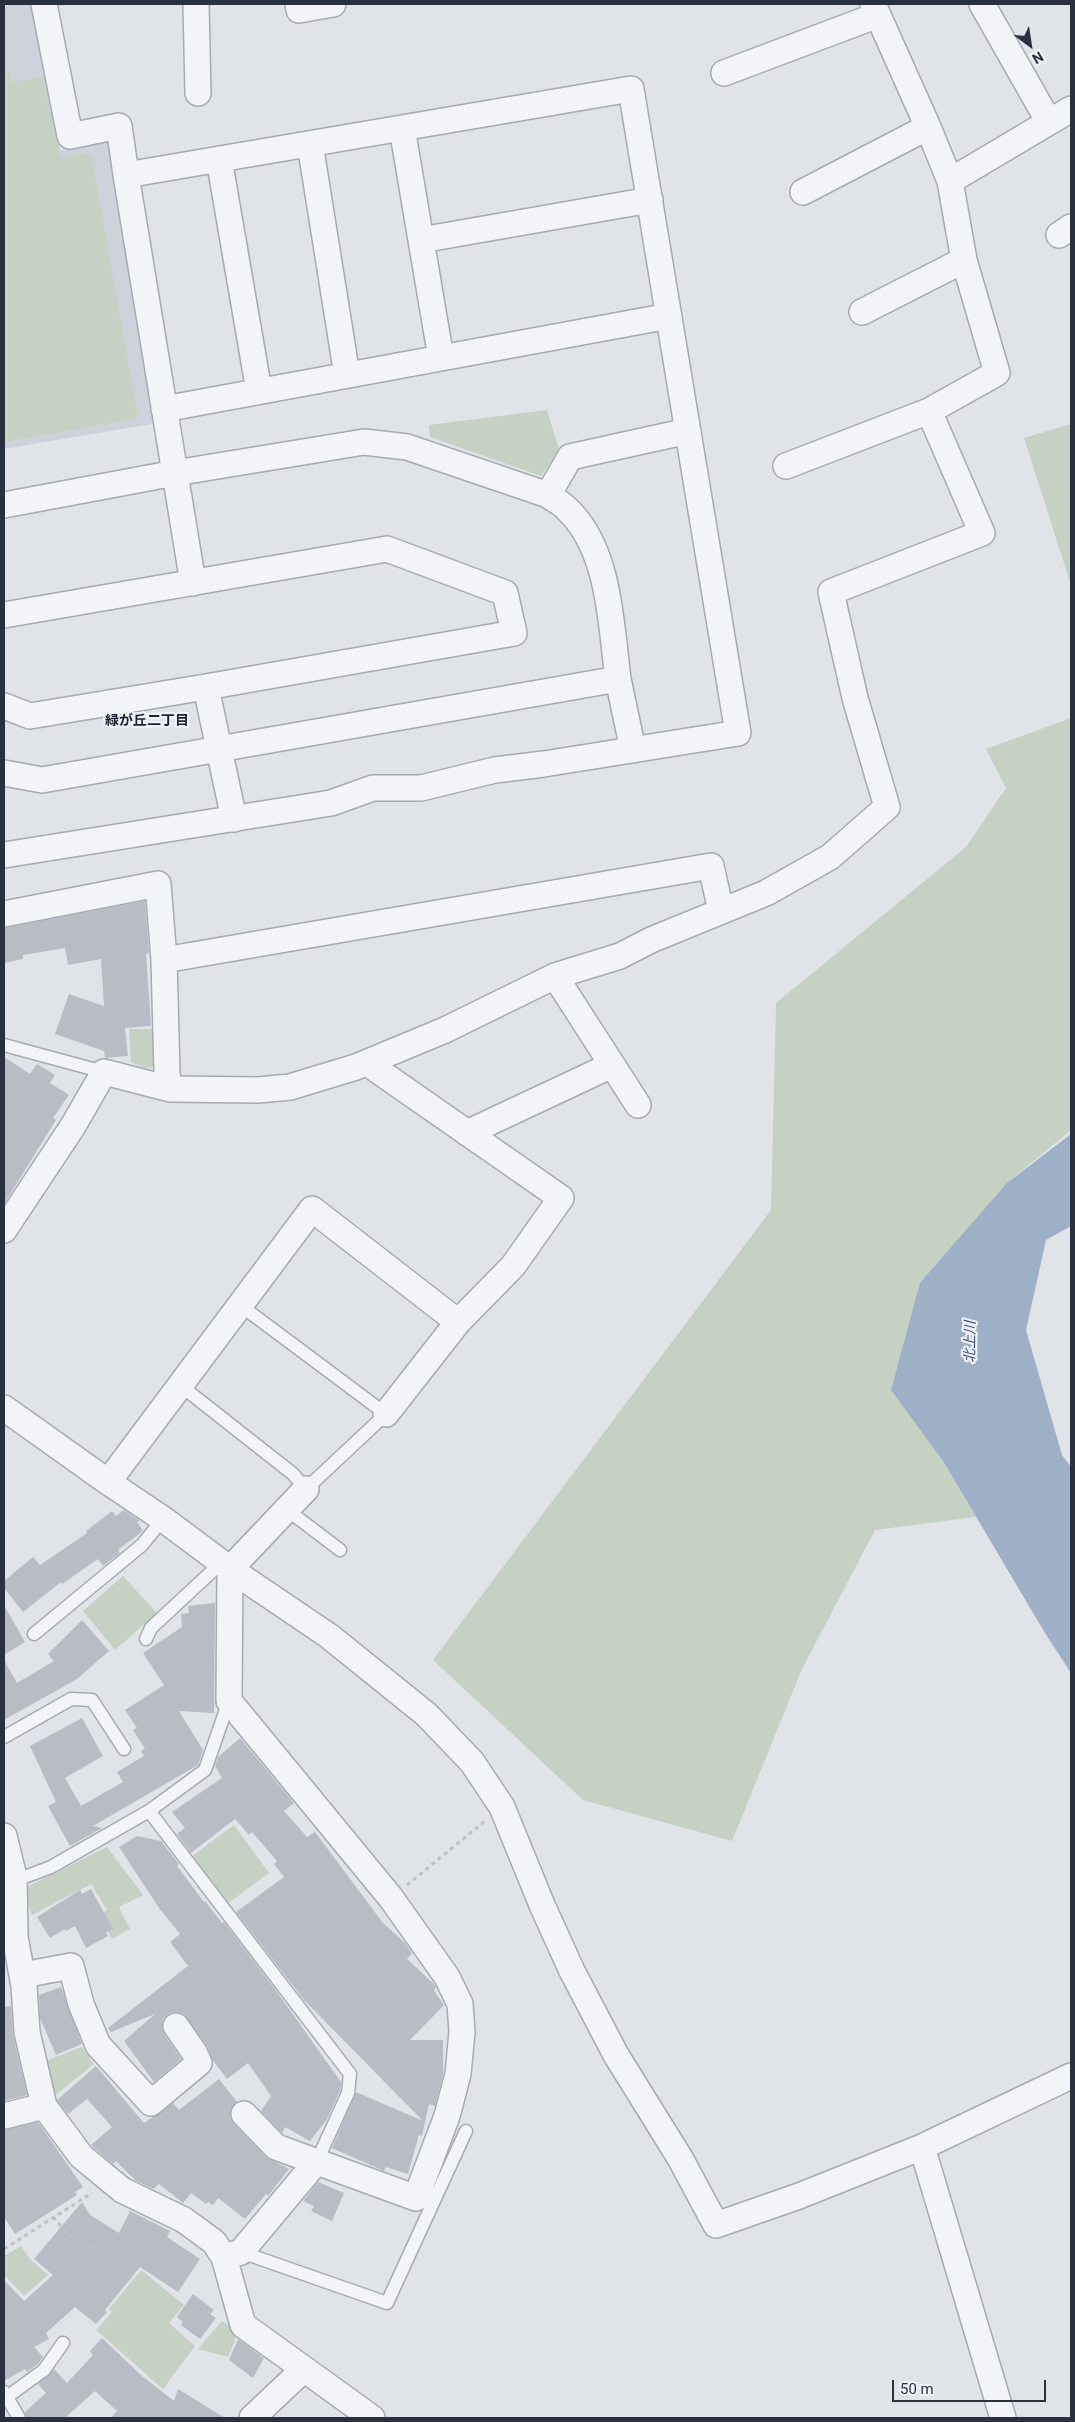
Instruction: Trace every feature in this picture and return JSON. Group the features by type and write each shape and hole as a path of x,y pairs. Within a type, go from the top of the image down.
{"street":[{"path":"44,4 70,136 119,126 193,583"},
{"path":"196,4 198,93"},
{"path":"298,4 299,10 333,4"},
{"path":"950,181 1064,116 982,4"},
{"path":"724,73 876,10 950,181 964,260 997,373 929,411 786,466"},
{"path":"4,855 331,803 373,788 421,788 495,770 738,733 631,89 126,175"},
{"path":"803,192 928,127"},
{"path":"402,128 441,358"},
{"path":"310,144 347,375"},
{"path":"219,159 260,391"},
{"path":"421,240 650,200"},
{"path":"862,312 964,260"},
{"path":"164,409 669,316"},
{"path":"4,1230 73,1126 104,1072 170,1089 258,1090 290,1087 367,1063 445,1030 555,976 620,956 651,940 766,892 830,857 887,807 855,698 832,592 982,533 929,411"},
{"path":"548,495 570,457 688,431"},
{"path":"4,505 175,473 364,442 408,447 548,495 567,509 591,541 604,578 618,679 633,750"},
{"path":"4,615 387,549 505,593 514,633 30,716 4,706"},
{"path":"4,773 42,780 618,679"},
{"path":"206,687 234,819"},
{"path":"164,960 711,866 721,911"},
{"path":"4,914 158,884 164,960 167,1073 170,1089"},
{"path":"555,976 638,1105"},
{"path":"367,1063 561,1198 513,1266 458,1322 386,1414"},
{"path":"468,1133 612,1065"},
{"path":"108,1482 312,1209 458,1322"},
{"path":"4,1408 108,1482 164,1519 226,1566 329,1636 427,1715 472,1762 502,1807 542,1905 572,1970 616,2055 680,2158 716,2225 799,2196 922,2147 1071,2076"},
{"path":"244,2114 276,2147 416,2198 447,2116 458,2074 462,2032 460,2004 447,1977 391,1898 228,1701 226,1566 306,1489"},
{"path":"4,1836 14,1881 9,1938 23,1975 27,2032 44,2106 81,2156 122,2190 184,2220 232,2255 243,2326 304,2369 346,2402 372,2418"},
{"path":"23,1975 71,1966 81,2004 98,2045 151,2103 199,2063 194,2052 176,2026"},
{"path":"4,2116 44,2106"},
{"path":"922,2147 1003,2418"},
{"path":"232,2255 317,2162"},
{"path":"252,2418 304,2369"}],"lane":[{"path":"4,1045 104,1072"},
{"path":"180,1385 293,1474 306,1489 386,1414 240,1305"},
{"path":"284,1512 294,1516 340,1550"},
{"path":"34,1634 142,1545 164,1519"},
{"path":"146,1639 151,1628 226,1566"},
{"path":"4,1737 71,1698 92,1700 124,1749"},
{"path":"14,1881 51,1867 149,1811 205,1770 228,1701"},
{"path":"149,1811 350,2074 348,2093 317,2162"},
{"path":"232,2255 387,2303 466,2131"},
{"path":"19,2418 5,2395 44,2370 63,2343"}],"path":[{"path":"391,1898 502,1807"},
{"path":"4,2249 111,2180"},
{"path":"53,2217 69,2235 103,2253"}],"shaded area":[{"path":"4,4 33,4 60,150 105,140 110,145 158,423 4,449"}],"green space":[{"path":"10,72 12,82 43,77 60,158 91,153 138,418 4,442 4,73"},
{"path":"547,410 559,449 541,476 430,437 429,425"},
{"path":"1071,424 1071,585 1024,438"},
{"path":"1071,718 1071,1130 1007,1183 943,1461 976,1517 875,1530 802,1669 732,1841 583,1800 433,1660 771,1210 776,1003 966,847 1006,788 986,749"},
{"path":"129,1029 155,1029 155,1067 145,1068 131,1062"},
{"path":"123,1576 157,1613 115,1650 83,1611"},
{"path":"234,1825 269,1873 227,1904 191,1857"},
{"path":"107,1847 143,1895 119,1907 130,1929 112,1939 100,1918 102,1913 107,1910 91,1884 32,1915 25,1896 29,1886"},
{"path":"82,2047 94,2064 52,2098 43,2062"},
{"path":"21,2246 29,2258 48,2275 24,2296 4,2275 4,2256"},
{"path":"141,2270 184,2305 169,2323 195,2346 163,2389 96,2330 112,2312 109,2309"},
{"path":"222,2321 238,2332 228,2357 198,2349"}],"water":[{"name":"北上川","path":"1071,1134 1071,1226 1046,1240 1026,1330 1062,1455 1071,1467 1071,1673 1045,1633 943,1461 891,1390 920,1283 1007,1183"}],"building":[{"path":"145,901 149,953 146,954 151,1026 125,1028 128,1056 105,1058 104,1051 55,1034 69,994 104,1006 101,959 68,965 65,948 23,955 23,959 4,963 4,928"},
{"path":"4,1057 30,1074 37,1064 55,1075 50,1083 69,1095 53,1118 56,1120 4,1204"},
{"path":"124,1510 140,1521 137,1522 143,1531 118,1550 120,1553 103,1566 98,1559 62,1584 61,1582 23,1612 4,1588 4,1581 33,1557 40,1565 87,1533 86,1531 112,1511 116,1516"},
{"path":"215,1603 214,1713 179,1711 203,1750 198,1765 93,1826 102,1828 70,1846 48,1806 56,1802 30,1746 82,1718 103,1756 65,1778 81,1806 123,1782 117,1772 144,1756 141,1751 145,1749 133,1730 137,1728 125,1710 164,1685 143,1653 182,1627 181,1614 189,1613 188,1606"},
{"path":"4,1605 25,1642 4,1655"},
{"path":"82,1620 109,1651 77,1679 4,1720 4,1660 17,1683 54,1661 48,1654"},
{"path":"240,1738 294,1803 284,1811 307,1837 315,1832 383,1923 405,1943 412,1953 407,1959 436,1986 434,1991 444,2005 410,2040 443,2040 443,2075 435,2106 429,2104 422,2136 419,2135 408,2174 386,2167 384,2171 332,2148 356,2092 423,2121 304,2000 236,1912 284,1877 274,1864 277,1861 252,1832 249,1835 235,1819 191,1853 177,1834 185,1828 172,1812 222,1778 215,1766 218,1757"},
{"path":"137,1836 161,1841 204,1902 222,1923 224,1922 277,1992 341,2082 340,2091 327,2119 310,2141 285,2127 282,2133 261,2111 271,2096 248,2063 227,2079 212,2059 206,2044 183,2013 175,2012 168,2014 163,2019 162,2027 164,2034 181,2059 154,2082 124,2041 155,2014 111,2032 108,2028 188,1966 170,1942 180,1934 159,1908 119,1847"},
{"path":"91,1889 113,1929 106,1932 108,1936 86,1948 75,1926 66,1931 65,1929 50,1938 37,1917 80,1890 82,1894"},
{"path":"61,1987 82,2044 56,2055 40,2018 39,1995"},
{"path":"11,2006 13,2035 27,2095 4,2101 4,2007"},
{"path":"96,2066 144,2123 173,2103 179,2110 219,2079 237,2102 230,2111 230,2118 234,2124 266,2157 289,2169 268,2196 266,2194 245,2219 218,2198 213,2205 208,2202 206,2204 191,2193 183,2203 159,2184 153,2189 135,2180 116,2161 113,2164 91,2145 112,2127 87,2099 68,2114 57,2100"},
{"path":"38,2122 83,2187 75,2192 77,2195 15,2234 4,2217 4,2130"},
{"path":"318,2182 344,2193 332,2221 311,2211 314,2206 303,2201"},
{"path":"82,2202 90,2215 119,2233 130,2211 170,2231 167,2237 200,2259 178,2292 140,2267 96,2324 75,2307 46,2333 49,2339 34,2347 43,2357 38,2364 27,2372 25,2369 4,2381 4,2280 24,2301 53,2275 34,2259"},
{"path":"193,2294 214,2310 210,2314 216,2318 200,2339 181,2325 183,2322 177,2317"},
{"path":"102,2338 142,2376 174,2401 178,2389 225,2418 111,2418 117,2411 95,2391 65,2418 27,2418 25,2412 46,2393 38,2384 54,2369 67,2383 93,2355 90,2351"},
{"path":"238,2339 264,2358 253,2378 229,2360"}],"district":[{"name":"緑が丘二丁目","path":"147,721"}]}
